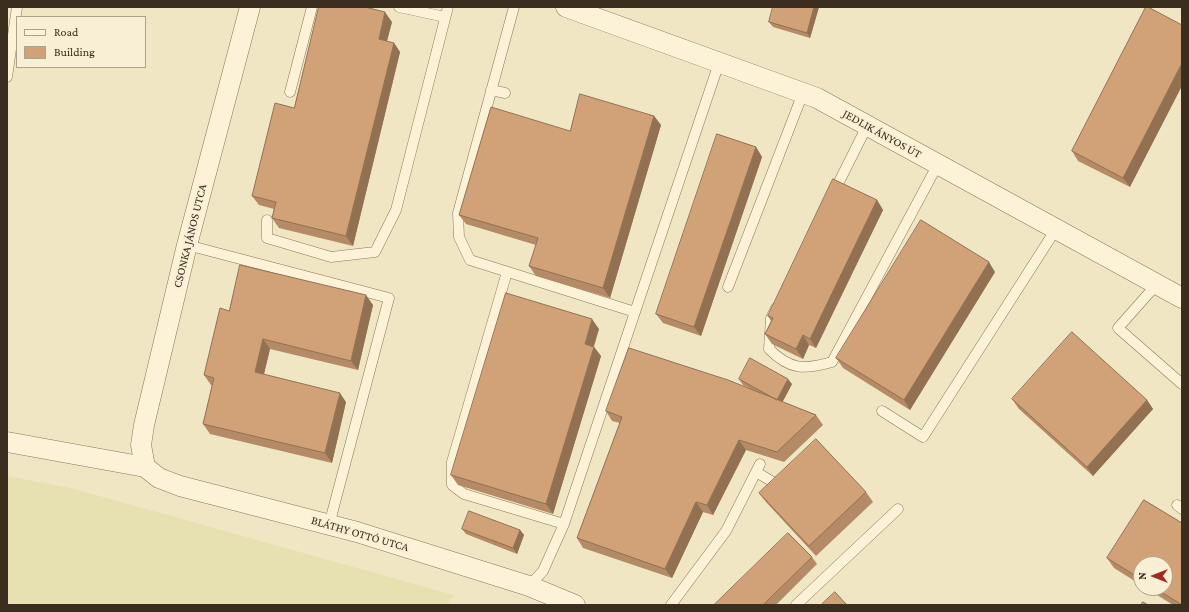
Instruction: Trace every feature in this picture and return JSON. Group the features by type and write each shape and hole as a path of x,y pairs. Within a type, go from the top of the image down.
{"street":[{"name":"CSONKA JÁNOS UTCA","path":"145,467 141,445 144,425 187,245 250,7"},
{"name":"JEDLIK ÁNYOS ÚT","path":"566,7 817,98 1182,298"},
{"path":"7,442 145,467"},
{"name":"BLÁTHY OTTÓ UTCA","path":"145,467 159,478 180,486 329,525 530,586 575,605"}],"lane":[{"path":"7,77 17,7"},
{"path":"290,92 312,7"},
{"path":"399,7 445,18"},
{"path":"266,220 266,238 331,257 375,252 396,210 448,7"},
{"path":"514,7 458,213 459,237 470,260 634,312"},
{"path":"530,586 543,571 564,524 719,62"},
{"path":"491,90 505,93"},
{"path":"728,287 803,93"},
{"path":"828,204 867,126"},
{"path":"781,297 771,318 769,349 782,362 809,368 832,362 938,164"},
{"path":"882,411 923,437 1056,229"},
{"path":"187,245 389,298 329,525"},
{"path":"507,272 452,462 452,485 464,494 564,524"},
{"path":"1157,284 1118,328 1182,384"},
{"path":"671,605 726,531 758,468 778,485"},
{"path":"796,605 898,509"}],"shaded area":[{"path":"7,476 71,488 454,595 446,605 7,605"}],"building":[{"path":"319,7 365,7 385,12 379,39 394,43 346,236 272,218 276,202 252,196 275,103 294,108"},
{"path":"773,7 814,7 807,33 769,22"},
{"path":"1146,7 1182,25 1182,63 1123,178 1072,151"},
{"path":"580,94 654,116 603,288 529,266 538,238 459,215 491,107 570,131"},
{"path":"717,134 756,147 694,327 656,314"},
{"path":"833,179 877,200 810,339 803,335 796,349 765,334 773,318 768,316"},
{"path":"921,220 989,262 904,400 836,358"},
{"path":"240,265 366,295 351,361 263,339 255,372 340,393 325,453 203,424 214,378 204,375 220,308 229,311"},
{"path":"506,293 592,319 585,344 594,347 546,504 451,475"},
{"path":"1072,332 1147,400 1087,467 1012,399"},
{"path":"629,348 728,380 816,415 777,452 739,440 707,505 696,502 665,569 577,538 622,417 606,411"},
{"path":"750,358 788,379 777,400 739,379"},
{"path":"816,439 866,492 809,546 759,493"},
{"path":"1144,500 1182,523 1182,605 1168,596 1173,596 1173,556 1133,556 1133,574 1107,558"},
{"path":"469,511 520,530 513,548 462,529"},
{"path":"788,533 812,557 763,605 714,605"},
{"path":"835,592 847,605 821,605"},
{"path":"1143,602 1148,605 1141,605"}]}
